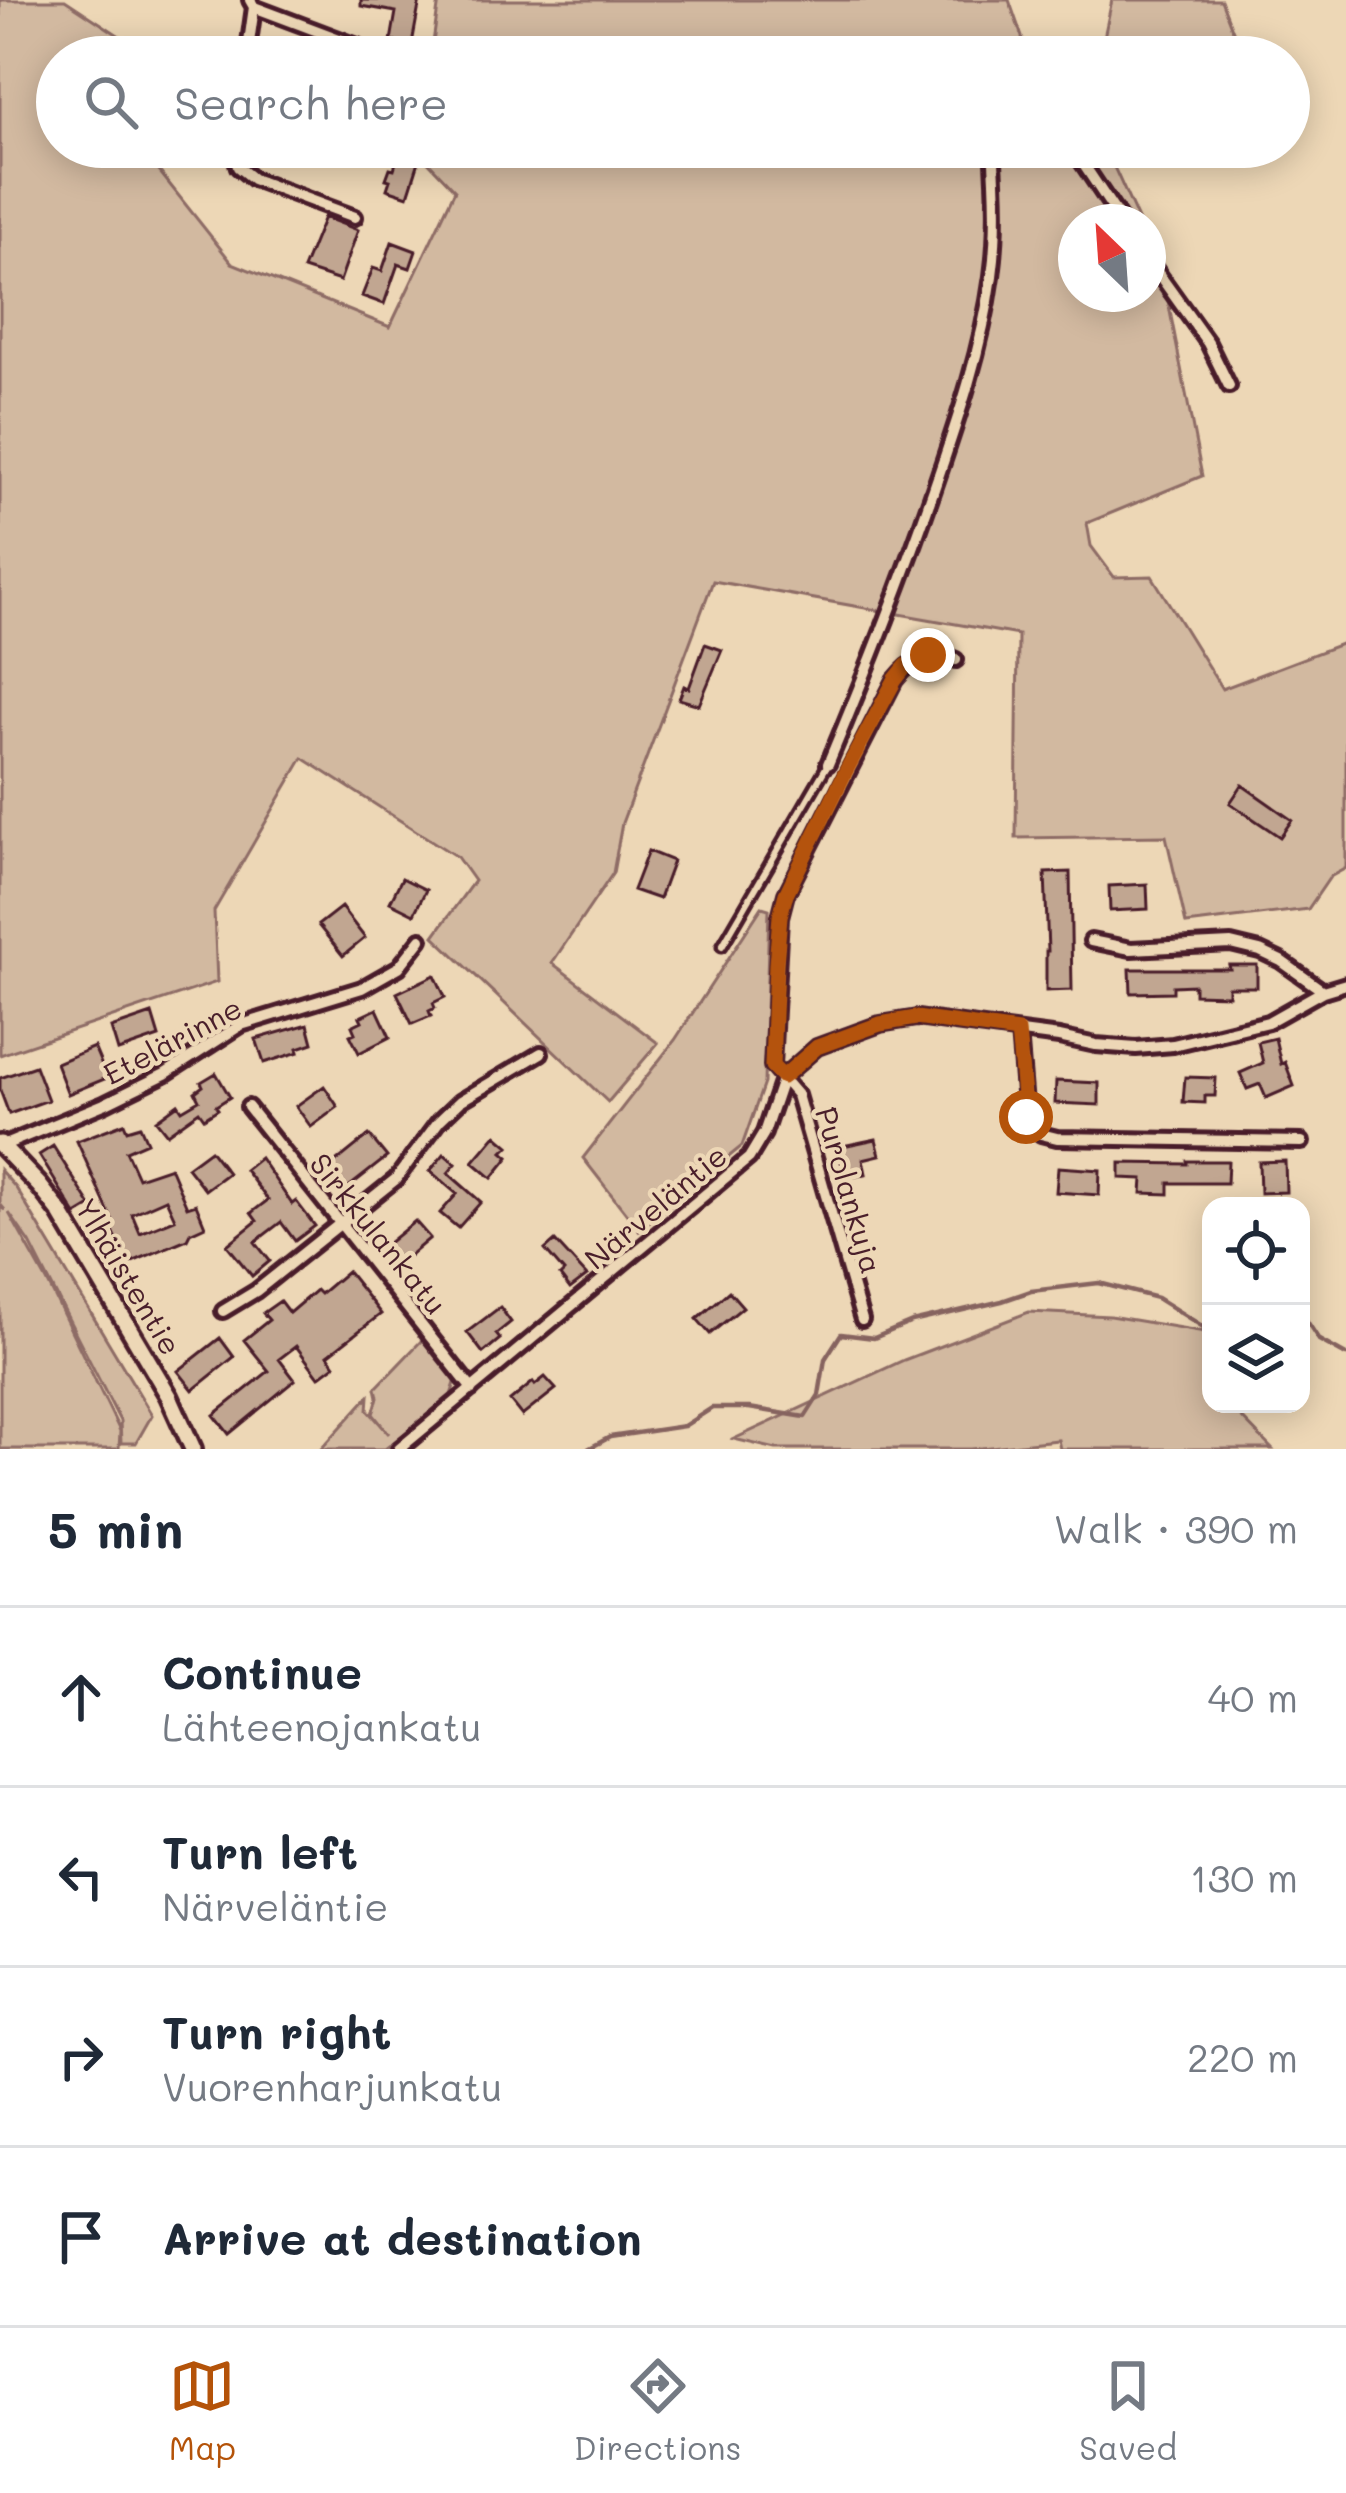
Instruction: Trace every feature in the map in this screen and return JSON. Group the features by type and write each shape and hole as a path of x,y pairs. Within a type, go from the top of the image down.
{"street":[{"path":"249,36 252,3 334,36"},
{"path":"239,168 253,179 355,217"},
{"path":"828,764 889,617 981,342 993,272 994,168"},
{"path":"1086,168 1110,204"},
{"path":"1166,284 1208,343 1228,386"},
{"path":"956,660 928,655 907,665 895,680 786,894 776,964 772,1066 783,1077 817,1047 880,1024 916,1018 1136,1048 1173,1045 1268,1022 1346,984"},
{"name":"Etelärinne","path":"1,1145 165,1074 241,1024 362,988 399,967 421,939"},
{"path":"1091,941 1132,949 1231,944 1282,961 1323,992"},
{"path":"1018,1032 1026,1117 1041,1134 1302,1142"},
{"path":"224,1311 256,1291 396,1179 460,1101 541,1053"},
{"name":"Purolankuja","path":"783,1077 797,1095 862,1320"},
{"name":"Närveläntie","path":"399,1449 749,1158 764,1133 783,1077"},
{"name":"Sirkkulankatu","path":"248,1107 472,1389"},
{"name":"Ylhäistentie","path":"1,1145 60,1212 170,1396 194,1449"}],"lane":[{"path":"722,946 828,764"}],"shaded area":[{"path":"0,0 65,0 120,36 36,36 36,168 157,168 232,263 390,327 455,190 434,168 1114,168 1131,204 1058,204 1058,312 1166,312 1166,291 1202,476 1087,523 1091,546 1114,577 1152,576 1222,689 1346,642 1346,868 1330,877 1308,909 1186,924 1166,836 1016,838 1018,635 713,581 622,823 613,873 552,963 658,1043 608,1102 434,936 474,881 457,857 303,758 214,911 217,982 0,1055"},
{"path":"439,0 1009,0 1022,36 434,36"},
{"path":"1112,0 1221,0 1235,36 1104,36"},
{"path":"762,907 769,909 764,1083 742,1146 639,1230 583,1158 675,1040"},
{"path":"0,1170 16,1188 152,1415 136,1443 121,1443 120,1421 30,1243 9,1213 120,1431 119,1449 0,1449 0,1207 5,1210 0,1204"},
{"path":"1029,1312 1110,1316 1202,1331 1202,1413 1241,1413 1272,1449 1060,1449 1058,1440 971,1449 776,1449 734,1439 904,1360"},
{"path":"423,1339 456,1380 450,1398 385,1449 321,1449 369,1396 368,1410 389,1434 373,1414 376,1388"}],"building":[{"path":"361,0 420,0 413,36 392,36 396,12 361,6"},
{"path":"390,168 417,168 408,196 387,189 390,180 386,179"},
{"path":"324,217 358,230 340,281 303,269"},
{"path":"392,242 416,251 410,268 398,264 384,304 362,296 373,268 382,271"},
{"path":"705,644 722,650 699,705 679,699 684,686 689,688"},
{"path":"1242,785 1292,820 1280,837 1230,803"},
{"path":"648,851 673,861 659,899 633,890"},
{"path":"1070,872 1072,990 1046,991 1045,873"},
{"path":"402,878 426,890 414,914 390,902"},
{"path":"1147,884 1148,909 1110,911 1109,886"},
{"path":"341,907 365,938 343,956 318,925"},
{"path":"1229,965 1257,965 1257,987 1228,987 1228,995 1194,994 1194,985 1173,986 1173,992 1131,993 1130,969 1230,969"},
{"path":"435,975 445,997 433,1003 431,1016 412,1024 397,993"},
{"path":"377,1009 390,1037 359,1053 350,1035 355,1033 352,1026"},
{"path":"152,1014 159,1037 118,1051 111,1028"},
{"path":"308,1024 313,1043 264,1063 256,1039"},
{"path":"1275,1038 1281,1064 1285,1062 1294,1086 1266,1098 1260,1084 1247,1089 1240,1073 1263,1063 1258,1042"},
{"path":"94,1047 107,1078 68,1094 56,1063"},
{"path":"35,1066 48,1100 9,1114 0,1078"},
{"path":"216,1073 230,1097 204,1118 199,1111 167,1134 156,1120 178,1104 182,1110 199,1100 195,1092 203,1086 201,1082"},
{"path":"1185,1077 1216,1078 1215,1096 1205,1096 1205,1103 1183,1102"},
{"path":"1056,1081 1099,1083 1099,1105 1055,1103"},
{"path":"324,1086 338,1107 311,1127 296,1106"},
{"path":"124,1123 127,1130 140,1126 147,1142 126,1151 138,1178 170,1167 187,1207 196,1204 205,1226 187,1239 118,1268 111,1250 120,1246 113,1222 77,1141","holes":["166,1199 175,1219 140,1233 132,1214"]},
{"path":"369,1135 387,1157 345,1190 327,1169"},
{"path":"496,1135 509,1146 503,1152 509,1157 492,1178 473,1162"},
{"path":"876,1139 880,1155 863,1159 866,1174 845,1179 838,1147"},
{"path":"53,1146 91,1206 76,1215 39,1155"},
{"path":"210,1150 228,1173 205,1190 187,1167"},
{"path":"444,1154 456,1164 448,1173 481,1202 458,1228 440,1213 457,1194 430,1171"},
{"path":"260,1158 292,1204 296,1201 315,1226 295,1241 281,1222 255,1242 270,1261 252,1276 227,1245 257,1221 251,1213 268,1200 245,1170"},
{"path":"1228,1161 1227,1183 1169,1183 1169,1194 1142,1193 1143,1179 1120,1178 1120,1163"},
{"path":"1285,1161 1286,1192 1260,1193 1259,1162"},
{"path":"1058,1167 1100,1170 1099,1195 1056,1192"},
{"path":"415,1221 430,1238 397,1266 382,1248"},
{"path":"555,1241 587,1276 570,1289 560,1276 564,1272 545,1250"},
{"path":"347,1271 381,1314 328,1355 335,1365 319,1377 296,1346 279,1359 295,1380 229,1434 214,1415 269,1371 244,1340 269,1320 263,1313 280,1301 289,1313"},
{"path":"729,1291 743,1307 710,1334 697,1319"},
{"path":"500,1307 511,1322 483,1353 467,1332"},
{"path":"220,1338 234,1357 193,1390 178,1371"},
{"path":"545,1377 556,1389 522,1416 510,1401"}],"waterway":[{"path":"588,1449 610,1437 684,1426 712,1408 805,1417 819,1395 825,1359 841,1334 874,1338 912,1322 1031,1291 1099,1283 1157,1298 1202,1326"},
{"path":"1310,1326 1319,1340 1346,1355"}],"route":[{"path":"928,655 907,665 895,680 786,894 776,964 772,1066 783,1077 817,1047 837,1037 916,1018 1018,1032 1026,1117"}]}
